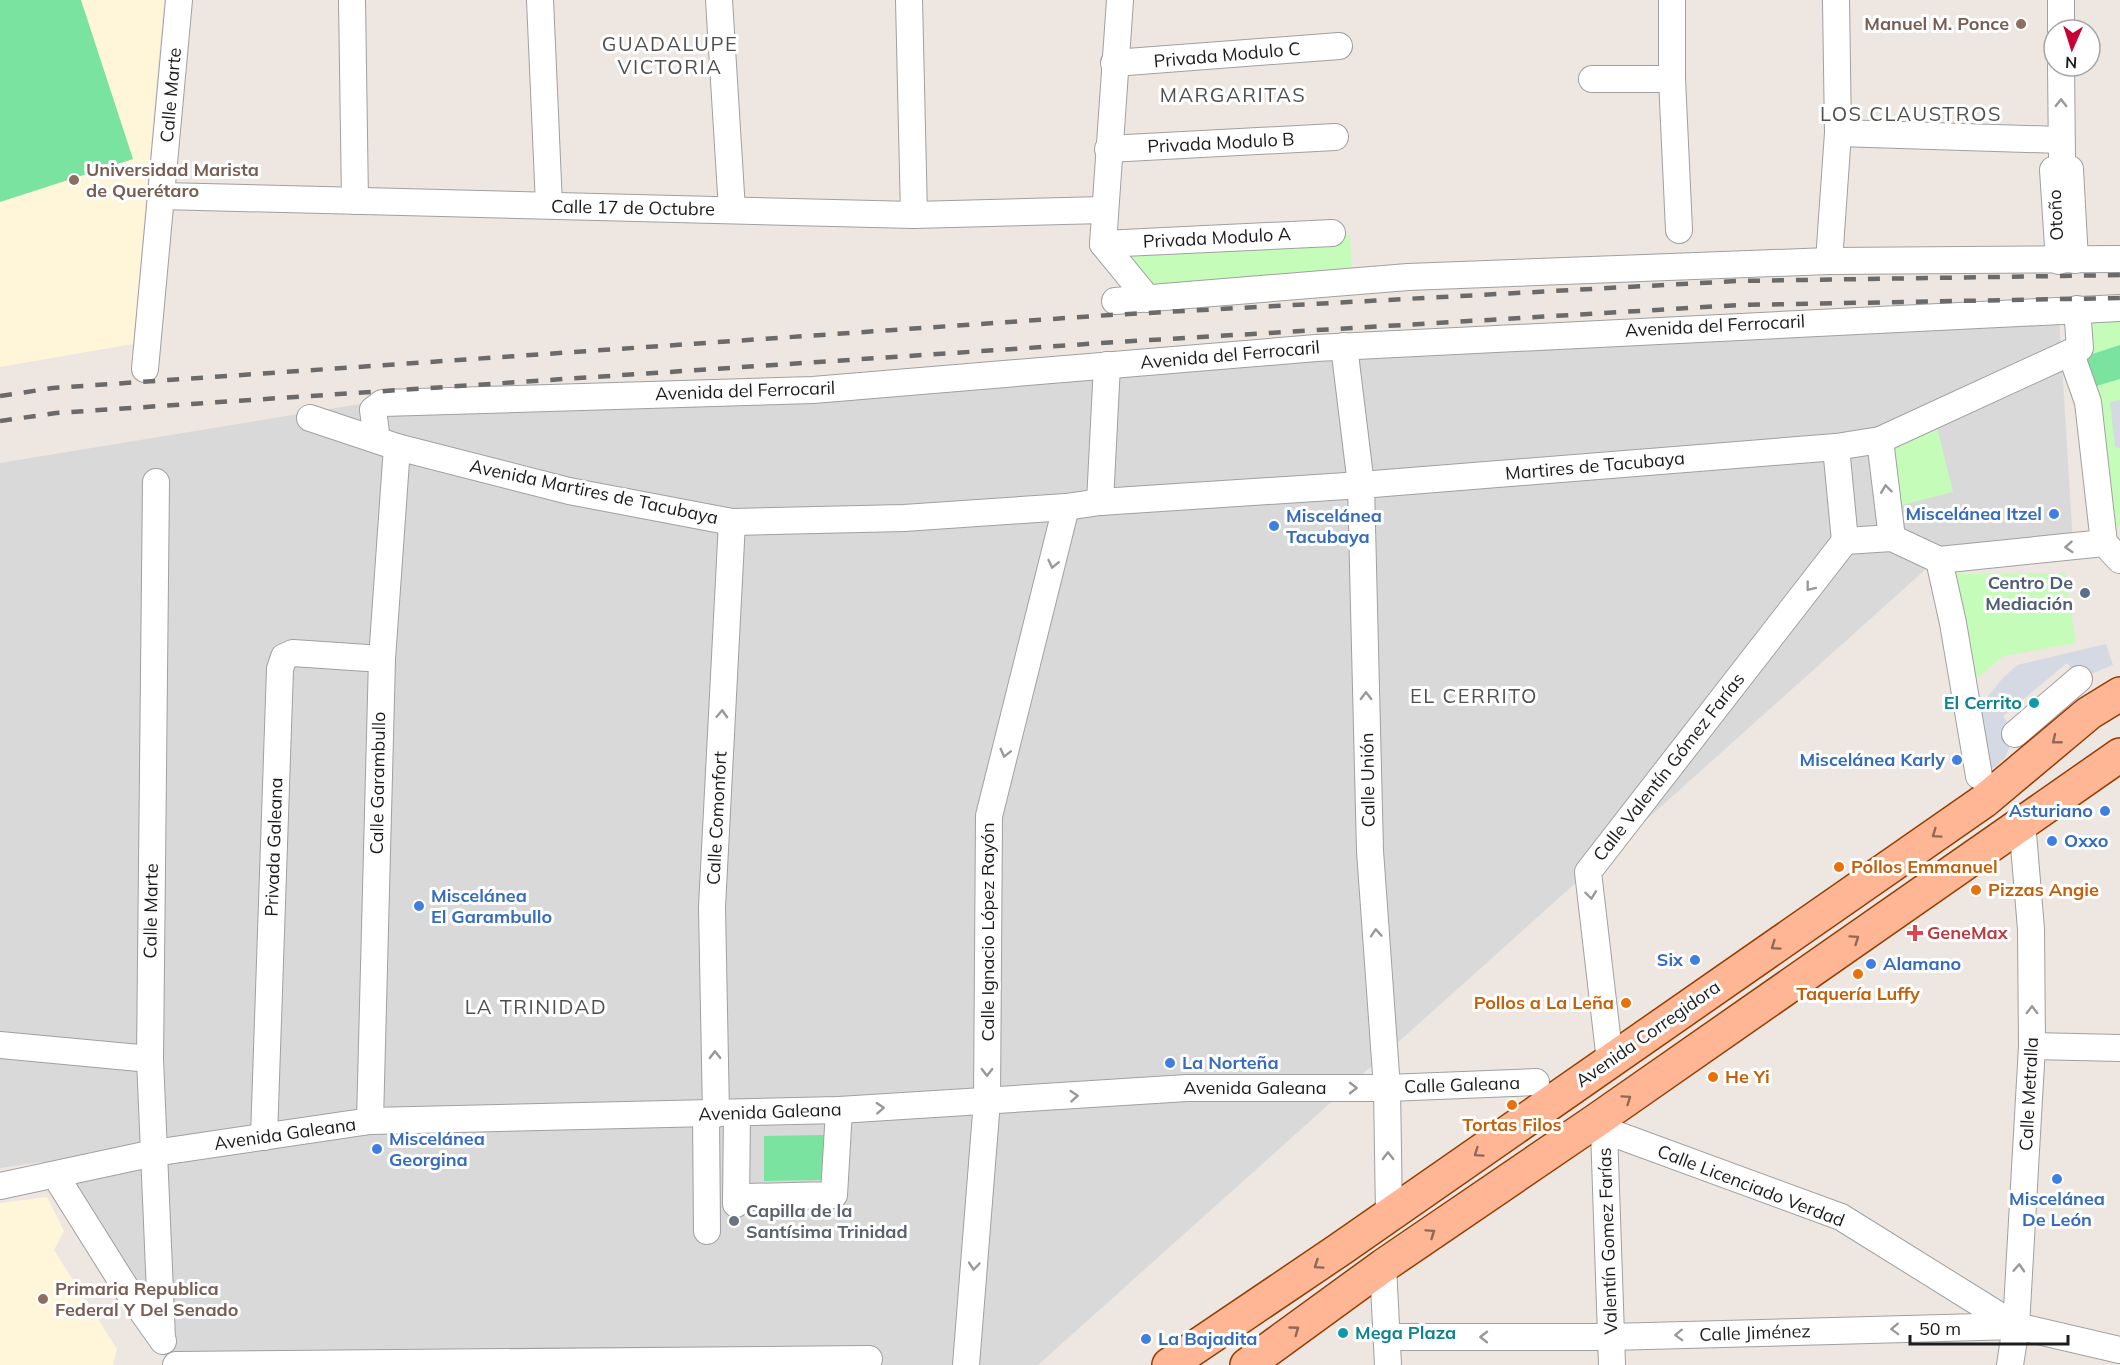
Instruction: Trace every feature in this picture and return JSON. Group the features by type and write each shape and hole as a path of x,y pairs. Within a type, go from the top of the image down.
{"main road":[{"name":"Avenida Corregidora","path":"1169,1365 1610,1061 1983,783 2120,694"},
{"path":"1247,1365 1383,1266 1601,1125 2022,822 2117,757 2116,740 2109,724 2089,713"}],"street":[{"name":"Calle Marte","path":"145,369 179,0"},
{"path":"352,0 355,201"},
{"path":"540,0 549,206"},
{"path":"719,0 732,210"},
{"path":"909,0 914,215"},
{"path":"1120,0 1103,244 1148,299"},
{"path":"1672,0 1672,79 1679,230"},
{"path":"1829,261 1838,133 1836,0"},
{"path":"2061,0 2061,18"},
{"name":"Privada Modulo C","path":"1114,63 1339,46"},
{"path":"1838,133 2061,140 2061,78"},
{"path":"1592,79 1672,79"},
{"name":"Privada Modulo B","path":"1108,149 1335,137"},
{"name":"Otoño","path":"2061,140 2062,169 2070,169 2067,260"},
{"name":"Calle 17 de Octubre","path":"162,196 914,215 1104,210"},
{"name":"Privada Modulo A","path":"1103,244 1332,232"},
{"path":"1115,302 1408,277 1829,261 2120,259"},
{"name":"Avenida del Ferrocaril","path":"387,443 373,410 382,403 813,390 1344,346 2120,308"},
{"path":"1836,447 1845,541 1892,538 1939,560 2112,552 2088,402 2071,354 2080,348 2077,309"},
{"name":"Calle Unión","path":"1344,346 1361,485 1370,851 1387,1088 1389,1215"},
{"name":"Martires de Tacubaya","path":"1100,502 1361,485 1836,447 1880,440 2071,354"},
{"path":"1100,502 1107,365"},
{"name":"Avenida Martires de Tacubaya","path":"310,418 387,443 569,491 732,522 904,518 1066,507 1100,502"},
{"path":"1880,440 1892,538"},
{"name":"Calle Garambullo","path":"370,1121 387,443"},
{"name":"Calle Marte","path":"156,482 150,1059 162,1339"},
{"name":"Calle Ignacio López Rayón","path":"966,1365 987,1101 989,816 1066,507"},
{"name":"Calle Comonfort","path":"720,1114 712,907 732,522"},
{"name":"Calle Valentín Gómez Farías","path":"1610,1061 1588,872 1845,541"},
{"path":"1939,560 1983,783"},
{"name":"Privada Galeana","path":"264,1137 280,669 284,657 293,653 382,659"},
{"path":"2015,734 2079,679"},
{"name":"Calle Metralla","path":"2010,1365 2016,1326 2032,1046 2031,929 2022,822"},
{"path":"0,1045 150,1059"},
{"path":"2032,1046 2120,1048"},
{"name":"Calle Galeana","path":"1387,1088 1536,1082"},
{"name":"Avenida Galeana","path":"0,1186 154,1153 370,1121 838,1110 1187,1088 1387,1088"},
{"path":"720,1114 741,1200 834,1195 838,1110"},
{"path":"707,1230 720,1114"},
{"name":"Calle Licenciado Verdad","path":"1601,1125 1841,1217 2016,1326"},
{"name":"Valentín Gomez Farías","path":"1601,1125 1612,1365"},
{"name":"Calle Marte","path":"55,1175 127,1290 162,1339 176,1365"},
{"path":"1383,1266 1388,1365"},
{"name":"Calle Jiménez","path":"1386,1337 1610,1337 2016,1326 2120,1350"},
{"path":"176,1365 869,1359"}],"shaded area":[{"name":"Universidad Marista de Querétaro","path":"0,0 164,0 133,344 0,367"},
{"path":"2059,317 2073,544 1936,560 1038,1365 170,1365 41,1162 0,1168 0,463 360,404 1092,360"},
{"path":"2120,400 2120,448 2115,447 2110,402"},
{"path":"2106,644 2113,665 2079,679 2067,663 2003,716 2015,734 2005,758 1987,774 1977,710 2002,679 2017,665"},
{"name":"Primaria Republica Federal Y Del Senado","path":"47,1197 64,1231 54,1250 117,1349 113,1365 0,1365 0,1203"}],"green space":[{"path":"0,0 81,0 133,159 0,202"},
{"path":"1350,235 1352,278 1155,290 1115,249"},
{"path":"2085,316 2120,317 2120,525 2116,526"},
{"path":"2120,345 2120,379 2093,387 2083,357"},
{"path":"1937,427 1953,492 1902,505 1885,440"},
{"path":"2065,573 2076,643 2003,656 1972,683 1952,574"},
{"path":"824,1135 825,1180 764,1181 764,1136"}],"railway":[{"path":"0,396 53,388 1110,315 1738,281 2120,275"},
{"path":"0,421 56,413 1117,342 1739,305 2120,298"}],"place":[{"name":"Manuel M. Ponce","path":"2021,24"},
{"name":"Universidad Marista de Querétaro","path":"74,180"},
{"name":"Miscelánea Itzel","path":"2054,514"},
{"name":"Miscelánea Tacubaya","path":"1274,526"},
{"name":"Centro De Mediación","path":"2085,593"},
{"name":"El Cerrito","path":"2034,703"},
{"name":"Miscelánea Karly","path":"1957,760"},
{"name":"Asturiano","path":"2105,811"},
{"name":"Oxxo","path":"2052,841"},
{"name":"Pollos Emmanuel","path":"1839,867"},
{"name":"Pizzas Angie","path":"1976,890"},
{"name":"Miscelánea El Garambullo","path":"419,906"},
{"name":"GeneMax","path":"1915,933"},
{"name":"Six","path":"1695,960"},
{"name":"Alamano","path":"1871,964"},
{"name":"Taquería Luffy","path":"1858,974"},
{"name":"Pollos a La Leña","path":"1626,1003"},
{"name":"La Norteña","path":"1170,1063"},
{"name":"He Yi","path":"1713,1077"},
{"name":"Tortas Filos","path":"1512,1105"},
{"name":"Miscelánea Georgina","path":"377,1149"},
{"name":"Miscelánea De León","path":"2057,1179"},
{"name":"Capilla de la Santísima Trinidad","path":"734,1221"},
{"name":"Primaria Republica Federal Y Del Senado","path":"43,1299"},
{"name":"Mega Plaza","path":"1343,1333"},
{"name":"La Bajadita","path":"1146,1339"}],"district":[{"name":"GUADALUPE VICTORIA","path":"670,56"},
{"name":"MARGARITAS","path":"1233,95"},
{"name":"LOS CLAUSTROS","path":"1911,114"},
{"name":"EL CERRITO","path":"1474,696"},
{"name":"LA TRINIDAD","path":"536,1007"}]}
